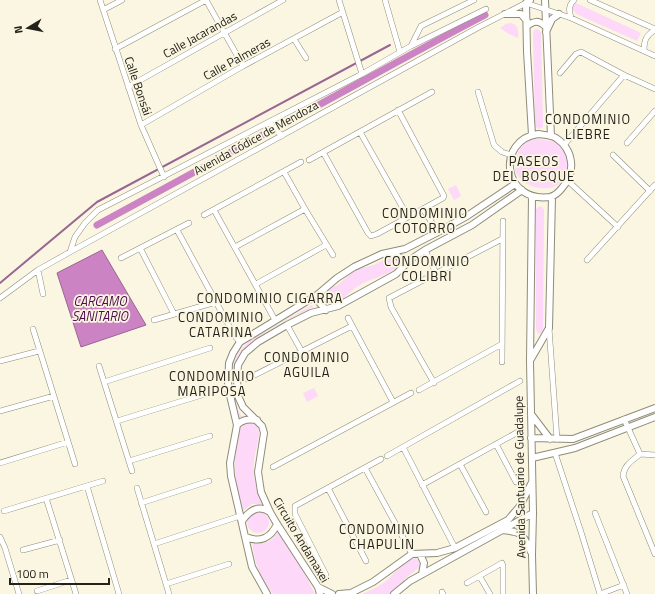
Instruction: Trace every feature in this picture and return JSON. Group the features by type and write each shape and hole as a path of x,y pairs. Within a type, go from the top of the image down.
{"street":[{"name":"Calle Bonsái","path":"100,0 141,125 164,177"},
{"path":"103,10 122,0"},
{"path":"115,49 206,0 243,66"},
{"name":"Calle Jacarandas","path":"128,87 283,0"},
{"path":"339,0 362,74"},
{"path":"385,0 400,52"},
{"path":"411,46 421,26 474,0"},
{"path":"545,0 551,136"},
{"path":"571,18 568,9 569,5 574,0"},
{"path":"590,0 655,30"},
{"path":"532,135 527,23 528,1 571,18 655,56"},
{"name":"Avenida Códice de Mendoza","path":"0,298 38,270 70,252 528,1"},
{"path":"70,252 75,238 85,223 98,210 269,123 362,74 411,46 486,9"},
{"name":"Calle Palmeras","path":"141,125 243,66 343,12"},
{"path":"505,14 521,14 527,23"},
{"path":"546,34 552,20 559,14"},
{"path":"527,23 537,21 541,22 545,26"},
{"path":"644,50 644,42 648,34 655,30"},
{"path":"294,39 306,58"},
{"path":"560,73 576,54 581,52 624,75 655,88"},
{"path":"564,145 624,75"},
{"path":"309,160 432,92"},
{"path":"478,92 494,145 502,152 512,155"},
{"path":"323,152 371,236 443,198 444,194 398,110"},
{"path":"627,143 655,111"},
{"path":"269,123 282,136"},
{"path":"360,132 408,217"},
{"path":"538,134 551,136 556,138 568,150 572,160 572,170 568,181 561,190 552,197 532,196 515,184 510,172 512,155 517,145 532,135 538,134"},
{"path":"613,155 650,191"},
{"path":"204,215 301,162"},
{"path":"284,172 333,255"},
{"path":"568,181 618,227"},
{"path":"267,594 252,567 246,537 239,518 231,476 230,463 237,425 228,387 229,363 233,353 240,342 317,295 337,278 354,267 382,254 405,249 438,232 467,216 515,184"},
{"path":"587,260 655,185"},
{"path":"258,420 243,407 238,396 238,365 245,353 258,342 287,325 311,313 338,306 396,274 425,250 472,224 522,190"},
{"name":"Avenida Santuario de Guadalupe","path":"532,196 530,360 533,594"},
{"path":"552,197 549,328 554,439"},
{"path":"235,247 305,209"},
{"path":"423,209 438,232"},
{"path":"214,210 275,320"},
{"path":"502,362 503,221"},
{"path":"121,258 189,223"},
{"path":"177,230 234,335 240,342"},
{"path":"434,383 391,307 389,300 390,296 502,239"},
{"path":"256,284 326,244"},
{"path":"140,248 174,314"},
{"path":"425,250 436,273"},
{"path":"392,252 400,258 404,266"},
{"path":"38,270 44,294"},
{"path":"317,295 318,301 326,310"},
{"path":"154,320 216,302"},
{"path":"348,318 393,402"},
{"path":"287,325 302,352"},
{"path":"247,379 352,326"},
{"path":"530,360 549,328"},
{"path":"33,329 75,464"},
{"path":"530,331 537,338 543,339"},
{"path":"419,390 502,344"},
{"path":"104,382 210,348"},
{"path":"0,361 39,350"},
{"path":"99,366 132,472"},
{"path":"387,456 520,380"},
{"path":"117,421 228,387"},
{"path":"273,467 411,393"},
{"path":"0,411 54,396"},
{"path":"531,438 574,440 655,408"},
{"path":"531,414 554,439"},
{"path":"532,458 575,448 627,427 655,418"},
{"path":"624,419 640,454"},
{"path":"237,425 241,421 258,420"},
{"name":"Circuito Andamaxei","path":"258,420 264,433 258,472 261,492 270,512 318,587 320,594"},
{"path":"422,485 518,432"},
{"path":"129,461 210,436"},
{"path":"0,463 68,442"},
{"path":"496,444 516,482"},
{"path":"403,447 455,548"},
{"path":"555,453 600,594 624,584"},
{"path":"655,455 640,454 624,469 624,476 655,554"},
{"path":"326,575 295,514 295,506 381,458"},
{"path":"460,464 486,512"},
{"path":"365,468 412,554"},
{"path":"4,511 103,481"},
{"path":"141,503 209,481"},
{"path":"339,594 351,593 373,582 412,554 437,553 455,548 508,520 520,506 532,481"},
{"path":"87,486 119,594"},
{"path":"137,488 169,594"},
{"path":"328,488 366,561"},
{"path":"46,498 76,594"},
{"path":"154,544 239,518 255,509 261,508 270,512"},
{"path":"396,594 410,581 533,513"},
{"path":"595,513 627,594"},
{"path":"246,537 258,540 265,539 270,535 277,524"},
{"path":"502,530 515,531 521,534 532,555"},
{"path":"0,537 5,548 19,594"},
{"path":"23,550 60,540"},
{"path":"420,554 424,563 422,574"},
{"path":"467,583 480,577 502,563 504,566 503,594"},
{"path":"166,584 229,564"},
{"path":"480,577 490,594"},
{"path":"37,591 71,580"},
{"path":"318,587 332,594"}],"shaded area":[{"path":"576,3 641,33 637,41 576,14 572,6"},
{"path":"510,23 516,26 518,38 500,28"},
{"path":"537,29 541,33 543,123 543,127 539,129 536,127 535,123 533,35 534,30"},
{"path":"534,139 558,143 565,151 567,169 563,180 556,186 551,188 538,188 527,184 516,173 515,166 520,148 526,142"},
{"path":"456,185 461,196 454,200 448,189"},
{"path":"540,206 544,210 543,329 539,334 536,329 536,209"},
{"path":"389,257 394,258 398,262 397,268 360,285 336,303 325,306 321,302 320,296 329,288 338,285 354,270 374,265"},
{"path":"312,305 313,307 258,337 247,348 239,360 234,374 234,391 236,405 242,417 239,419 230,383 232,364 240,351 250,340"},
{"path":"314,388 318,396 307,402 303,393"},
{"path":"252,422 257,425 259,434 254,461 254,472 258,494 262,504 252,504 243,511 238,493 235,461 238,435 245,424"},
{"path":"258,511 266,514 269,522 266,530 258,533 250,530 247,522 250,514"},
{"path":"278,531 292,549 315,594 273,594 264,581 256,564 252,542 267,542 276,535"},
{"path":"415,558 419,561 420,567 407,577 391,594 362,594 381,585 403,565"}],"water":[{"name":"CARCAMO SANITARIO","path":"102,250 146,325 81,347 57,273"}],"waterway":[{"path":"280,126 485,15"},
{"path":"0,283 97,202 390,45"},
{"path":"97,225 270,131"}],"district":[{"name":"CONDOMINIO LIEBRE","path":"588,126"},
{"name":"PASEOS DEL BOSQUE","path":"534,168"},
{"name":"CONDOMINIO COTORRO","path":"425,220"},
{"name":"CONDOMINIO COLIBRI","path":"427,268"},
{"name":"CONDOMINIO CIGARRA","path":"270,298"},
{"name":"CONDOMINIO CATARINA","path":"221,324"},
{"name":"CONDOMINIO AGUILA","path":"307,364"},
{"name":"CONDOMINIO MARIPOSA","path":"212,384"},
{"name":"CONDOMINIO CHAPULIN","path":"382,536"}]}
